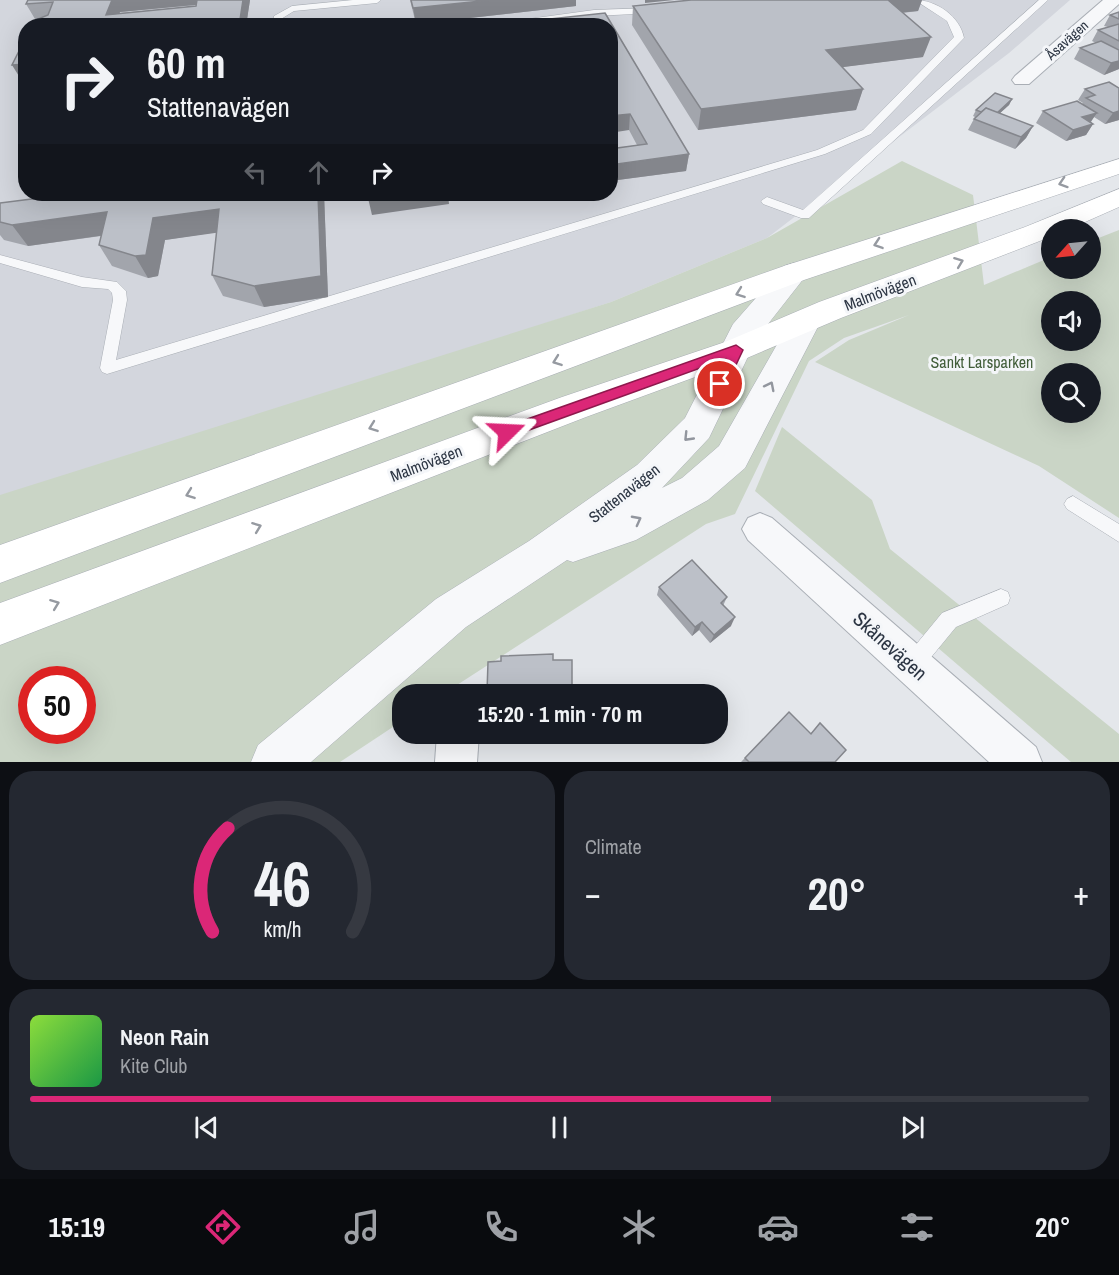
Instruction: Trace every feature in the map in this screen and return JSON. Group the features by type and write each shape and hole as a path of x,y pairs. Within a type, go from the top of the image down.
{"main road":[{"path":"0,564 794,273 1119,166"},
{"name":"Malmövägen","path":"0,624 562,412 736,350 1035,233 1119,196"}],"street":[{"name":"Åsavägen","path":"1022,80 1113,0"},
{"name":"Stattenavägen","path":"275,762 451,613 543,554 650,476 697,428 744,332 794,273"},
{"name":"Stattenavägen","path":"543,554 622,528 695,489 732,457 806,321"},
{"name":"Skånevägen","path":"760,530 1021,762"},
{"path":"456,762 457,744"}],"lane":[{"path":"277,18 292,9 377,0"},
{"path":"0,259 82,282 112,285 119,291 120,300 107,368 821,152 854,139 867,132 959,38 956,25 950,18 919,0"},
{"path":"767,201 805,215 1044,0"},
{"path":"551,18 594,13 660,10"},
{"path":"1073,504 1119,534"},
{"path":"912,665 949,620 1001,598"}],"shaded area":[{"path":"0,0 1070,0 1009,53 767,238 611,302 0,501"}],"green space":[{"name":"Sankt Larsparken","path":"902,161 973,195 984,285 1041,261 1041,279 1101,279 1101,237 1119,230 1119,518 1039,466 815,362 849,340 909,315 844,338 809,361 735,514 706,524 458,684 392,684 392,728 340,762 0,762 0,495 611,302 767,238"},
{"path":"782,427 872,500 890,549 1119,734 1119,762 1071,762 755,491"}],"building":[{"path":"28,0 112,0 106,15 196,6 197,0 243,0 240,18 40,18 48,15 53,2 26,4"},
{"path":"411,0 491,0 413,8"},
{"path":"691,0 888,0 931,37 826,50 863,89 701,109 633,6"},
{"path":"1119,12 1119,19 1110,15"},
{"path":"605,13 608,18 559,18"},
{"path":"1119,24 1119,41 1098,30"},
{"path":"618,35 689,154 618,164 618,148 647,144 630,114 618,115"},
{"path":"1101,41 1119,50 1119,61 1111,63 1080,48"},
{"path":"18,53 18,65 12,65"},
{"path":"1109,82 1119,88 1119,111 1113,113 1086,98 1095,95 1085,89"},
{"path":"995,93 1012,99 997,113 986,108 981,112 976,110"},
{"path":"1077,101 1097,113 1082,117 1093,124 1073,130 1043,111"},
{"path":"986,108 1033,126 1021,137 974,119"},
{"path":"18,201 318,201 321,276 254,286 212,275 219,209 153,218 146,255 135,256 99,245 107,212 12,225 0,222 0,203"},
{"path":"692,560 727,597 721,603 735,617 714,635 702,622 695,627 659,587"},
{"path":"553,654 553,660 572,660 572,684 487,684 488,662 501,661 501,656"},
{"path":"789,712 811,734 820,723 846,750 835,762 749,762 745,758"}],"route":[{"path":"507,432 736,350 720,384"}]}
